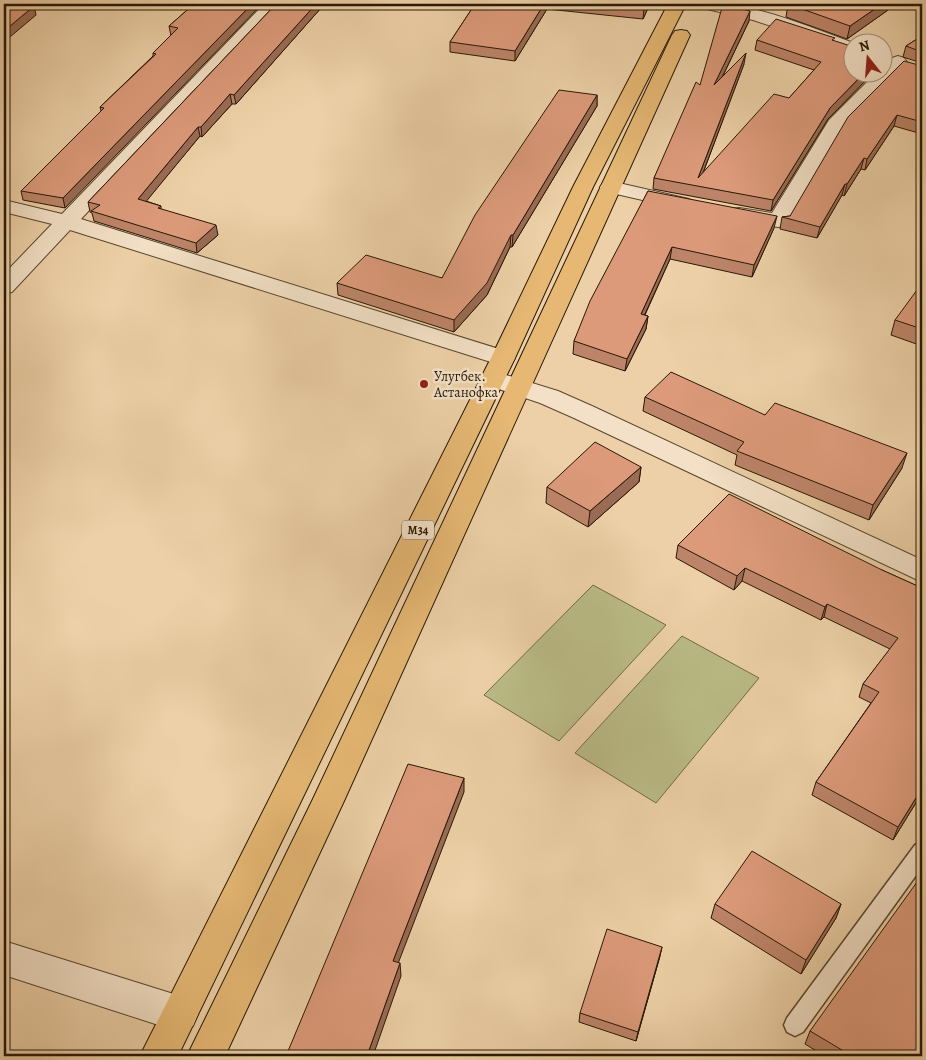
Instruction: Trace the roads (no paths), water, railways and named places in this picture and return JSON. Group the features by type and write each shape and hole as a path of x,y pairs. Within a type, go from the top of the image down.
{"main road":[{"name":"M34","path":"159,1056 498,369 583,187 677,4"},
{"name":"M34","path":"206,1056 328,801 696,4"}],"street":[{"path":"4,287 273,4"},
{"path":"709,4 759,16 844,46"},
{"path":"610,187 711,209 778,221 836,124 898,63"},
{"path":"4,206 65,221 498,369 519,386 583,412 922,572"},
{"path":"4,958 180,1014"}],"lane":[{"path":"795,1025 922,850"}],"place":[{"name":"Улугбек. Астанофка","path":"424,384"}]}
